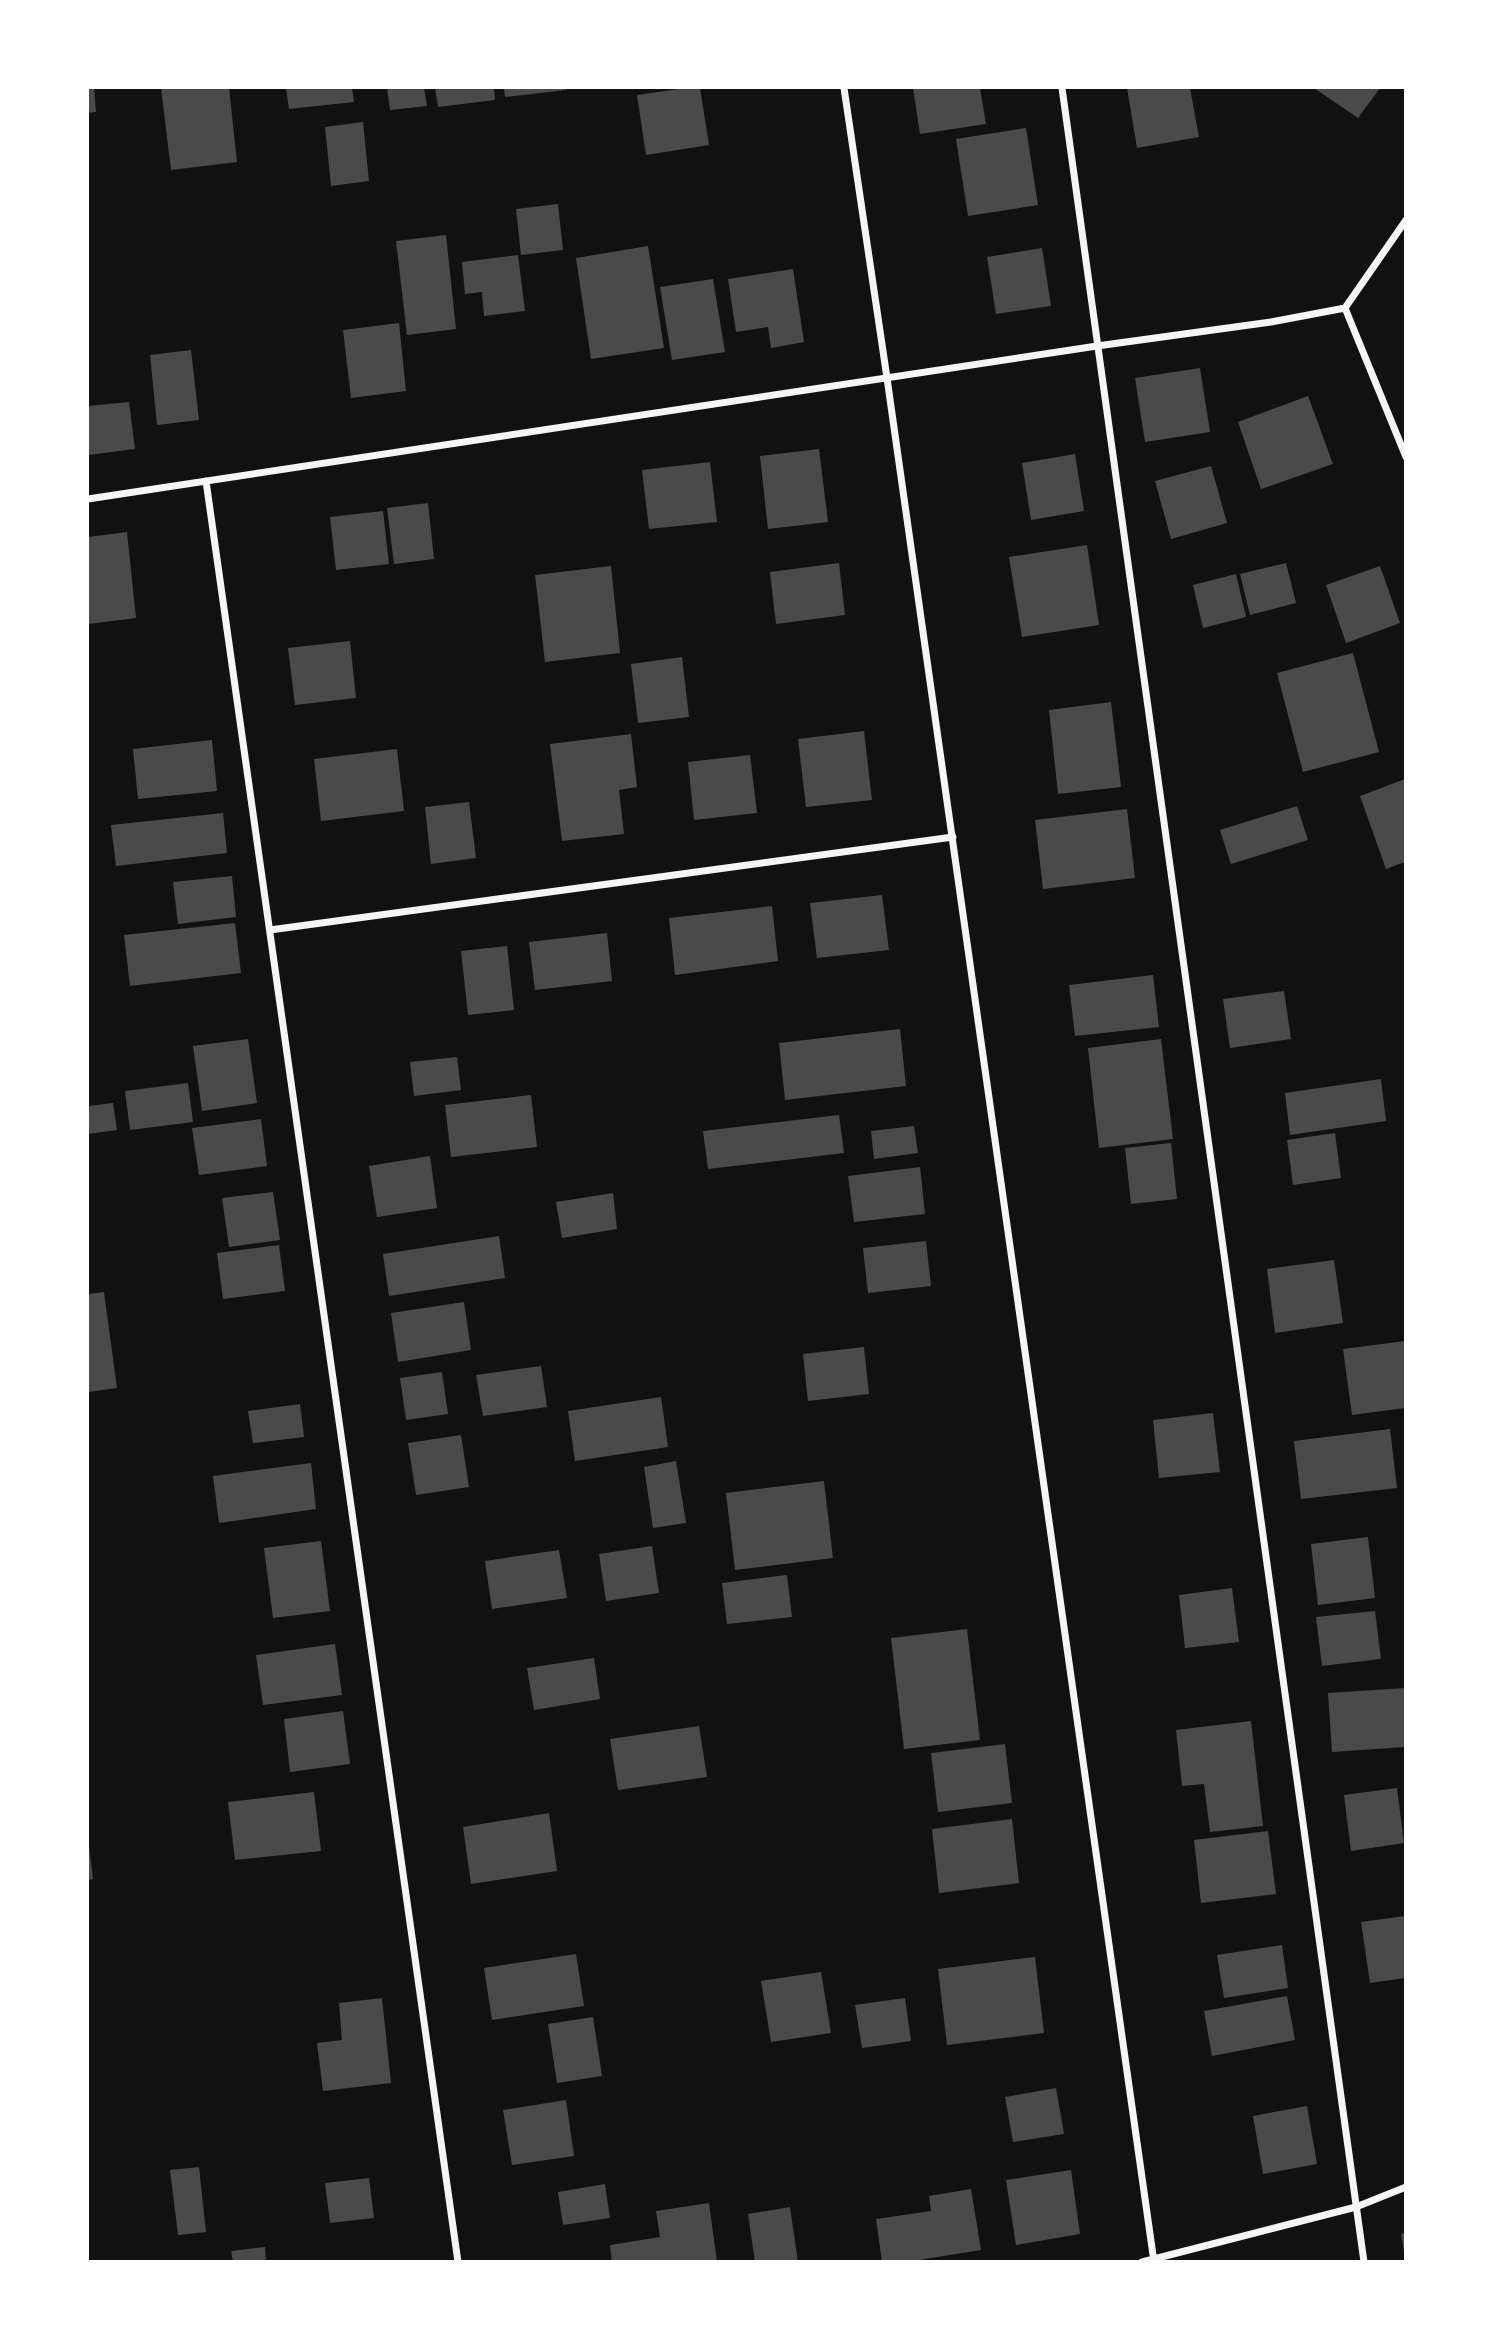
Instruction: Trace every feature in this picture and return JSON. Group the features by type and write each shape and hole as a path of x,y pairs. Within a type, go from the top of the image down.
{"street":[{"path":"844,88 953,836 1154,2261"},
{"path":"1062,88 1364,2262"},
{"path":"88,499 1271,322 1345,308 1405,220"},
{"path":"1345,308 1405,457"},
{"path":"206,481 458,2262"},
{"path":"270,930 953,836"},
{"path":"1142,2262 1356,2207 1405,2187"}],"building":[{"path":"88,88 94,88 96,112 88,113"},
{"path":"161,88 229,88 237,162 171,170"},
{"path":"286,88 352,88 354,102 289,109"},
{"path":"387,88 424,88 427,106 390,110"},
{"path":"435,88 494,88 495,100 438,107"},
{"path":"504,88 566,88 566,90 505,97"},
{"path":"700,88 709,145 646,155 637,95"},
{"path":"913,88 980,88 986,124 920,134"},
{"path":"1127,88 1190,88 1199,137 1137,148"},
{"path":"1314,88 1380,88 1358,118"},
{"path":"363,122 369,181 331,186 325,127"},
{"path":"1026,128 1038,205 968,216 956,139"},
{"path":"558,204 563,250 521,255 516,209"},
{"path":"446,235 456,329 407,335 396,241"},
{"path":"648,246 664,348 591,359 576,258"},
{"path":"1042,248 1051,306 996,314 987,257"},
{"path":"518,255 525,311 484,316 482,292 465,294 462,262"},
{"path":"793,269 804,342 771,348 768,327 736,332 728,279"},
{"path":"713,279 725,352 672,360 660,287"},
{"path":"399,323 406,391 351,398 343,330"},
{"path":"191,350 199,420 157,425 150,355"},
{"path":"1200,368 1210,432 1145,442 1135,378"},
{"path":"1308,396 1333,464 1261,489 1238,422"},
{"path":"129,402 135,449 88,455 88,406"},
{"path":"819,449 828,522 768,529 760,456"},
{"path":"1075,454 1084,511 1031,520 1022,463"},
{"path":"710,462 717,522 649,529 642,470"},
{"path":"1211,466 1227,523 1171,539 1155,481"},
{"path":"428,503 434,559 394,564 387,508"},
{"path":"383,511 389,564 336,570 330,517"},
{"path":"127,532 136,618 88,624 88,537"},
{"path":"1087,545 1099,625 1022,637 1009,557"},
{"path":"839,563 845,615 776,624 770,572"},
{"path":"1286,563 1296,603 1250,615 1240,574"},
{"path":"611,566 620,653 545,662 535,575"},
{"path":"1380,566 1400,623 1346,643 1326,585"},
{"path":"1236,574 1246,617 1203,628 1193,585"},
{"path":"350,641 356,698 295,705 288,648"},
{"path":"1353,653 1379,752 1303,772 1277,673"},
{"path":"682,657 689,717 638,723 631,664"},
{"path":"1111,702 1121,787 1058,794 1049,710"},
{"path":"864,731 872,800 806,807 798,739"},
{"path":"631,734 637,787 619,790 624,834 562,841 550,744"},
{"path":"212,740 217,791 138,799 133,749"},
{"path":"397,749 404,811 321,821 314,759"},
{"path":"750,755 757,813 694,820 688,762"},
{"path":"1405,779 1405,862 1386,869 1360,796"},
{"path":"469,802 476,858 431,864 425,807"},
{"path":"1297,806 1308,840 1231,864 1220,830"},
{"path":"1127,809 1135,878 1043,889 1035,820"},
{"path":"223,813 227,853 116,866 111,825"},
{"path":"232,876 236,917 178,924 173,882"},
{"path":"882,895 889,950 817,958 810,903"},
{"path":"772,906 778,961 675,975 669,918"},
{"path":"235,923 241,973 130,986 124,935"},
{"path":"607,933 612,981 535,990 529,942"},
{"path":"507,946 514,1010 468,1015 461,951"},
{"path":"1153,975 1159,1027 1075,1036 1069,985"},
{"path":"1284,991 1291,1039 1230,1048 1223,999"},
{"path":"900,1029 906,1086 785,1100 779,1043"},
{"path":"248,1039 257,1103 202,1111 193,1046"},
{"path":"1161,1039 1173,1139 1099,1148 1088,1048"},
{"path":"457,1057 461,1090 414,1096 410,1062"},
{"path":"1381,1079 1386,1121 1290,1135 1285,1093"},
{"path":"188,1083 193,1122 130,1130 125,1091"},
{"path":"531,1095 537,1147 451,1157 445,1105"},
{"path":"113,1103 117,1130 88,1134 88,1106"},
{"path":"839,1115 844,1153 708,1169 703,1131"},
{"path":"261,1119 267,1166 199,1175 192,1128"},
{"path":"914,1126 918,1153 874,1159 871,1131"},
{"path":"1335,1133 1341,1178 1293,1185 1287,1140"},
{"path":"1171,1143 1177,1199 1131,1204 1125,1148"},
{"path":"430,1156 437,1208 377,1217 369,1166"},
{"path":"920,1167 925,1214 854,1222 848,1176"},
{"path":"273,1192 280,1240 229,1247 222,1198"},
{"path":"613,1193 617,1229 562,1238 556,1202"},
{"path":"499,1236 505,1278 389,1296 383,1254"},
{"path":"926,1241 931,1286 868,1293 863,1248"},
{"path":"279,1245 285,1291 223,1299 217,1253"},
{"path":"1334,1260 1343,1323 1275,1333 1267,1269"},
{"path":"104,1292 117,1388 88,1392 88,1294"},
{"path":"464,1302 471,1350 398,1362 391,1313"},
{"path":"1405,1341 1405,1408 1352,1415 1343,1349"},
{"path":"864,1347 869,1394 808,1401 803,1354"},
{"path":"541,1366 547,1407 483,1416 476,1375"},
{"path":"442,1372 448,1414 406,1420 400,1378"},
{"path":"661,1397 668,1447 575,1461 568,1411"},
{"path":"300,1404 304,1437 253,1443 248,1411"},
{"path":"1213,1413 1220,1472 1159,1478 1153,1420"},
{"path":"1390,1429 1397,1488 1301,1499 1294,1441"},
{"path":"461,1435 469,1487 416,1495 408,1443"},
{"path":"676,1461 686,1523 653,1528 644,1467"},
{"path":"311,1463 316,1509 219,1523 213,1476"},
{"path":"824,1481 833,1558 735,1570 726,1493"},
{"path":"1368,1537 1375,1598 1318,1605 1311,1544"},
{"path":"321,1541 330,1611 273,1618 264,1548"},
{"path":"652,1546 659,1593 606,1601 599,1554"},
{"path":"559,1550 567,1598 492,1609 485,1561"},
{"path":"787,1575 792,1617 727,1624 722,1583"},
{"path":"1232,1588 1239,1642 1185,1648 1179,1595"},
{"path":"1375,1611 1381,1659 1322,1666 1316,1617"},
{"path":"967,1629 980,1740 904,1749 891,1638"},
{"path":"335,1644 342,1695 263,1705 256,1655"},
{"path":"594,1658 600,1699 534,1710 527,1668"},
{"path":"1405,1688 1405,1747 1332,1752 1328,1693"},
{"path":"343,1711 350,1764 290,1772 284,1719"},
{"path":"1251,1721 1263,1826 1210,1832 1204,1784 1182,1786 1176,1730"},
{"path":"699,1726 707,1777 618,1790 610,1739"},
{"path":"1005,1744 1012,1803 938,1812 931,1753"},
{"path":"1397,1788 1404,1843 1351,1851 1344,1795"},
{"path":"314,1792 321,1851 235,1860 228,1802"},
{"path":"549,1813 557,1871 471,1884 463,1827"},
{"path":"1012,1819 1019,1883 939,1893 932,1829"},
{"path":"1268,1831 1276,1894 1201,1903 1194,1840"},
{"path":"88,1846 93,1879 88,1880"},
{"path":"1405,1916 1405,1978 1370,1983 1361,1922"},
{"path":"1282,1945 1288,1988 1224,1998 1217,1955"},
{"path":"576,1954 584,2006 492,2020 484,1968"},
{"path":"1035,1957 1044,2033 947,2045 938,1969"},
{"path":"821,1972 831,2033 771,2042 761,1981"},
{"path":"1287,1996 1295,2040 1212,2056 1204,2011"},
{"path":"382,1998 391,2083 323,2091 317,2043 342,2040 339,2003"},
{"path":"905,1998 911,2041 862,2048 855,2005"},
{"path":"593,2017 602,2076 557,2083 548,2024"},
{"path":"1056,2088 1064,2134 1013,2142 1005,2097"},
{"path":"566,2100 574,2156 512,2165 503,2110"},
{"path":"1307,2106 1317,2164 1263,2174 1253,2116"},
{"path":"199,2167 206,2232 178,2235 170,2170"},
{"path":"1071,2170 1080,2234 1016,2245 1006,2180"},
{"path":"369,2178 374,2218 330,2223 325,2183"},
{"path":"605,2184 610,2218 563,2225 558,2192"},
{"path":"971,2189 981,2250 906,2262 882,2262 876,2219 931,2211 929,2196"},
{"path":"709,2203 717,2262 612,2262 610,2245 660,2237 656,2211"},
{"path":"790,2207 798,2262 755,2262 748,2214"},
{"path":"1405,2233 1405,2252 1404,2252 1401,2234"},
{"path":"265,2247 266,2262 233,2262 231,2251"}]}
